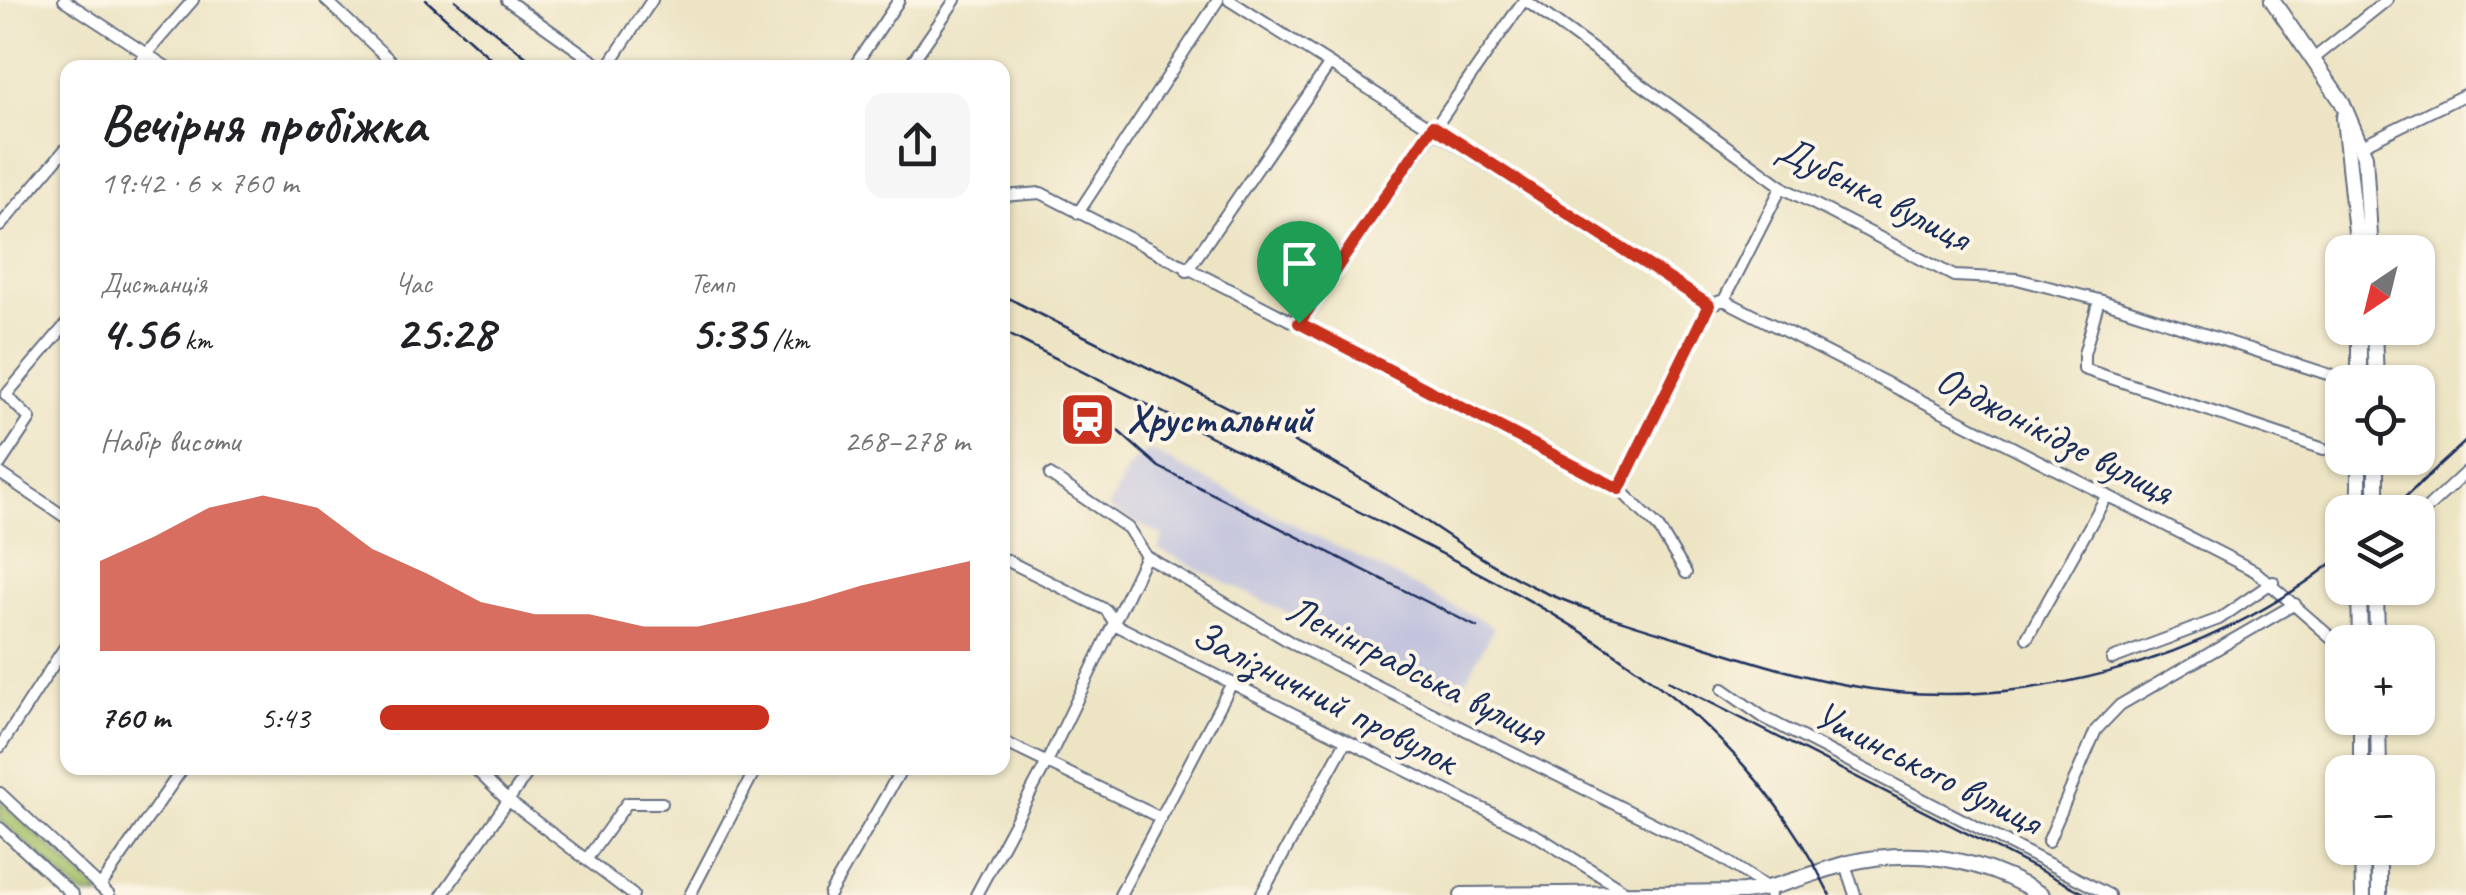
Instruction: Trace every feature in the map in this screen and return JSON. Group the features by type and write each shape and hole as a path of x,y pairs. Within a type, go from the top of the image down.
{"main road":[{"path":"2272,0 2342,102 2360,146 2370,235"},
{"path":"2342,102 2356,235"},
{"path":"1462,895 1623,890 1770,892 1846,864 1934,855 1997,870 2042,895"},
{"path":"2362,865 2363,895"},
{"path":"2379,865 2379,895"}],"street":[{"path":"64,0 155,60"},
{"path":"141,60 192,0"},
{"path":"326,0 389,60"},
{"path":"506,0 593,60"},
{"path":"611,60 652,0"},
{"path":"859,60 900,0"},
{"path":"914,60 955,0"},
{"path":"1078,214 1218,0"},
{"path":"1229,0 1433,126 1709,305"},
{"path":"1299,323 1433,126 1525,0"},
{"name":"Дубенка вулиця","path":"1525,0 1782,186 1954,276 2017,279 2098,300 2325,372"},
{"path":"2312,60 2387,0"},
{"path":"1186,271 1329,65"},
{"path":"2360,146 2466,94"},
{"path":"0,226 60,155"},
{"path":"1619,489 1709,305 1724,300 1782,186"},
{"path":"1010,195 1040,193 1619,489 1658,527 1686,573"},
{"name":"Орджонікідзе вулиця","path":"1724,300 2273,582 2325,631"},
{"path":"2098,300 2084,369 2324,449"},
{"path":"0,464 30,418 6,395 60,331"},
{"path":"0,472 60,513"},
{"path":"2435,501 2466,472"},
{"name":"Ленінградська вулиця","path":"1050,475 1128,528 1146,556 1295,645 1720,856 1770,892"},
{"path":"2026,638 2107,494"},
{"path":"976,895 1116,625 1146,556"},
{"name":"Залізничний провулок","path":"1010,562 1106,610 1116,625 1539,837 1623,890"},
{"path":"2112,659 2219,619 2273,582"},
{"path":"2048,842 2096,730 2120,705 2295,604"},
{"path":"0,747 60,654"},
{"path":"1120,895 1232,683"},
{"name":"Ушинського вулиця","path":"1724,689 1763,717 2109,895"},
{"path":"1260,895 1345,743"},
{"path":"1010,745 1160,818"},
{"path":"0,793 104,891 179,775"},
{"path":"481,775 506,799 632,895"},
{"path":"442,895 525,775"},
{"path":"690,895 752,775"},
{"path":"830,895 898,775"},
{"path":"586,860 627,802 662,803"},
{"path":"0,828 74,895"},
{"path":"1846,864 1854,895"}],"shaded area":[{"path":"1148,450 1494,627 1457,697 1158,549 1163,536 1108,509 1128,468"}],"green space":[{"path":"0,800 102,895 82,895 0,820"}],"railway":[{"path":"426,0 492,60"},
{"path":"455,0 530,60"},
{"path":"1010,299 1339,466 1491,563 1544,592 1746,659 1847,685 1911,693 1976,693 2043,686 2108,672 2172,652 2234,625 2291,593 2325,568"},
{"path":"1010,335 1485,576 1621,658 1682,705 1738,759 1788,822 1830,895"},
{"path":"1093,409 1159,467 1477,627"},
{"path":"2407,495 2466,441"},
{"path":"1668,681 2088,895"}],"place":[{"name":"Хрустальний","path":"1088,419"}],"route":[{"path":"1433,126 1709,305 1619,489 1299,323 1433,126"}]}
